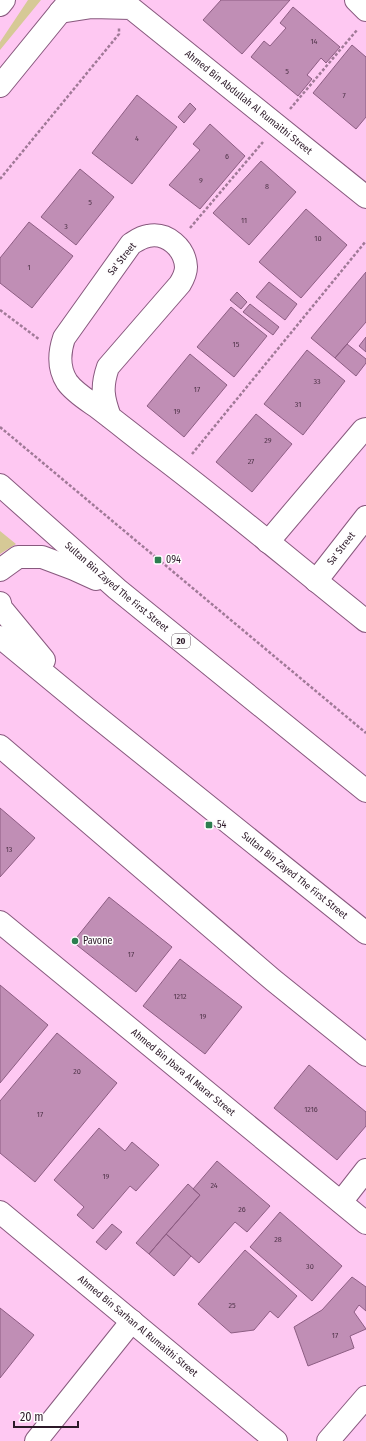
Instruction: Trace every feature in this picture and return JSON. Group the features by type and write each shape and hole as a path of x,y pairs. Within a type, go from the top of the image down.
{"street":[{"path":"0,5 4,0"},
{"path":"356,0 366,10"},
{"path":"0,86 65,6 92,7 126,11"},
{"name":"Ahmed Bin Abdullah Al Rumaithi Street","path":"126,11 366,197"},
{"name":"Sa' Street","path":"110,417 102,390 108,367 180,284 184,277 186,268 185,259 176,244 168,238 149,236 139,239 131,244 68,331 61,346 60,355 63,374 74,390 178,470 366,621"},
{"path":"268,542 363,430 366,429"},
{"name":"Sultan Bin Zayed The First Street","path":"0,485 117,589 366,790"},
{"name":"Sa' Street","path":"316,581 366,517"},
{"path":"0,570 18,558 42,557 74,569 117,589"},
{"path":"0,603 2,608 22,634 86,708"},
{"name":"Sultan Bin Zayed The First Street","path":"0,637 366,933"},
{"path":"0,746 273,980 366,1055"},
{"name":"Ahmed Bin Jbara Al Marar Street","path":"0,922 366,1223"},
{"path":"341,1202 366,1170"},
{"name":"Ahmed Bin Sarhan Al Rumaithi Street","path":"0,1212 276,1441"},
{"path":"36,1441 132,1322"},
{"path":"328,1441 366,1397"}],"path":[{"path":"0,180 119,34 126,11"},
{"path":"178,470 366,241"},
{"path":"0,310 60,355"},
{"path":"0,427 366,733"}],"shaded area":[{"path":"28,0 41,0 0,50 0,42"},
{"path":"0,531 16,544 0,554"}],"building":[{"path":"221,0 290,0 242,54 203,20"},
{"path":"293,7 340,47 326,63 321,58 307,75 312,79 298,96 251,57 264,41 270,46 286,28 280,23"},
{"path":"352,45 366,57 366,117 356,129 313,93"},
{"path":"137,95 177,127 132,184 92,153"},
{"path":"190,103 196,109 184,123 178,117"},
{"path":"210,124 245,156 200,209 169,185 200,150 193,144"},
{"path":"261,161 296,192 249,245 213,213"},
{"path":"80,169 114,197 76,245 41,217"},
{"path":"306,209 347,245 301,298 259,262"},
{"path":"29,222 73,256 32,308 0,283 0,258"},
{"path":"366,272 366,322 335,358 311,338"},
{"path":"269,282 297,304 285,320 256,297"},
{"path":"237,292 247,302 241,309 230,300"},
{"path":"250,304 279,327 273,335 243,312"},
{"path":"231,307 267,336 234,377 197,347"},
{"path":"366,337 366,352 359,346"},
{"path":"347,344 366,359 366,363 356,376 335,358"},
{"path":"307,350 345,381 303,435 264,404"},
{"path":"190,354 227,385 184,437 147,406"},
{"path":"256,414 292,444 252,492 216,462"},
{"path":"0,808 35,838 0,877"},
{"path":"109,897 172,947 136,992 73,942"},
{"path":"180,959 242,1007 205,1054 143,1006"},
{"path":"0,985 48,1025 0,1083"},
{"path":"57,1033 117,1083 35,1182 0,1153 0,1101"},
{"path":"309,1065 366,1112 366,1126 337,1160 274,1108"},
{"path":"99,1128 125,1151 132,1142 159,1165 136,1191 130,1186 93,1229 77,1215 84,1207 54,1180"},
{"path":"217,1161 270,1206 247,1232 235,1222 199,1263 166,1234 200,1195 193,1189"},
{"path":"188,1184 200,1195 149,1254 136,1243"},
{"path":"280,1212 342,1266 312,1301 250,1247"},
{"path":"112,1224 122,1232 106,1250 96,1242"},
{"path":"166,1234 191,1256 174,1276 149,1254"},
{"path":"245,1250 297,1296 278,1318 270,1311 254,1330 231,1333 198,1304"},
{"path":"352,1277 366,1287 366,1311 359,1305 354,1312 366,1329 350,1336 354,1348 308,1366 294,1327 322,1310"},
{"path":"0,1308 34,1335 0,1378"}],"place":[{"name":"094","path":"158,560"},
{"name":"54","path":"209,825"},
{"name":"Pavone","path":"75,941"}]}
